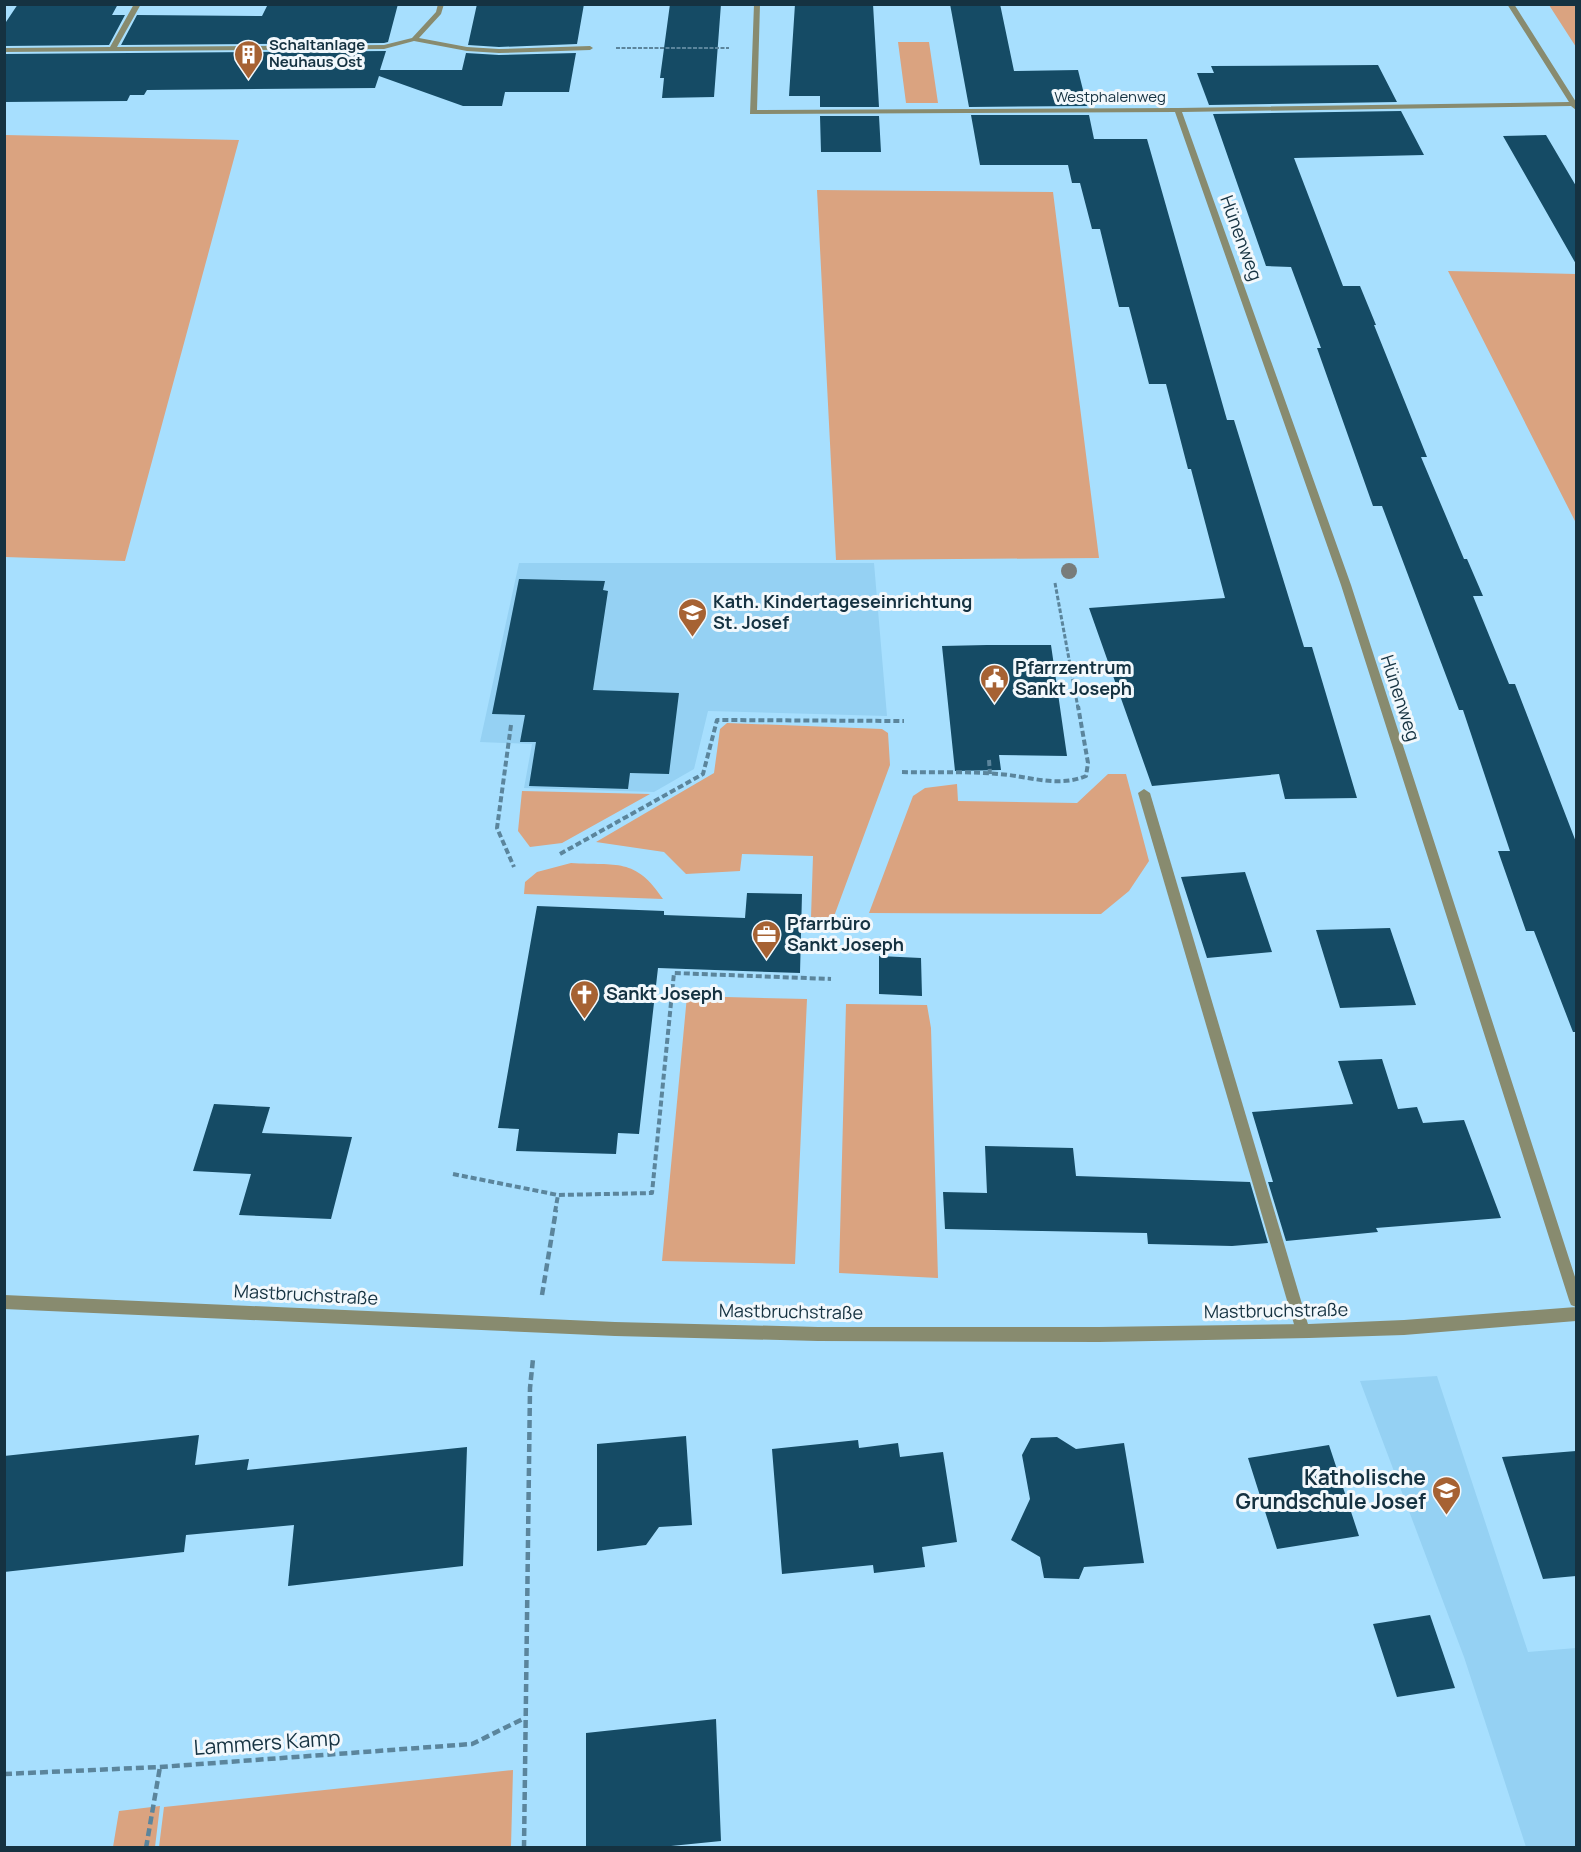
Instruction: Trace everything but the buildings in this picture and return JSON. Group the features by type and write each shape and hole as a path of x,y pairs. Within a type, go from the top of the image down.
{"street":[{"path":"112,50 138,4"},
{"path":"414,39 439,14 441,4"},
{"name":"Westphalenweg","path":"757,4 753,112 1575,106"},
{"path":"1510,4 1575,106"},
{"path":"4,50 384,47 414,39 467,49 499,51 590,48"},
{"name":"Hünenweg","path":"1178,110 1347,585 1576,1300"},
{"path":"1144,793 1303,1331"},
{"name":"Mastbruchstraße","path":"4,1302 815,1334 1303,1331 1386,1328 1576,1314"}],"path":[{"path":"590,48 756,48"},
{"path":"902,772 990,774 1075,782 1086,776 1088,763 1055,583"},
{"path":"560,854 703,774 717,720 904,721"},
{"path":"511,724 497,828 513,867"},
{"path":"989,760 990,774"},
{"path":"453,1174 558,1195 651,1193 674,974 831,979"},
{"path":"524,1848 530,1388 537,1324 558,1195"},
{"name":"Lammers Kamp","path":"4,1774 160,1767 472,1744 525,1718"},
{"path":"146,1848 160,1767"}],"shaded area":[{"path":"1549,5 1576,5 1576,47"},
{"path":"898,42 929,42 938,103 906,103"},
{"path":"5,135 239,140 125,561 5,557"},
{"path":"817,190 1053,192 1099,558 836,560"},
{"path":"1448,271 1576,274 1576,523"},
{"name":"Kath. Kindertageseinrichtung St. Josef","path":"519,563 874,563 887,716 708,711 694,769 654,792 524,788 532,744 480,742"},
{"path":"727,723 882,729 888,733 890,765 833,919 811,917 813,856 742,854 740,871 686,874 664,852 596,842 714,773 720,729"},
{"path":"1108,774 1126,774 1149,861 1129,891 1101,914 869,913 913,796 925,788 957,784 958,801 1077,803"},
{"path":"522,791 650,794 562,843 530,847 518,831"},
{"path":"571,863 624,866 643,876 663,899 524,894 525,882 537,872"},
{"path":"687,996 807,999 795,1264 662,1261"},
{"path":"846,1004 927,1005 931,1028 938,1278 839,1273"},
{"name":"Katholische Grundschule Josef","path":"1437,1376 1528,1652 1576,1648 1576,1847 1526,1847 1464,1657 1360,1381"},
{"path":"513,1770 511,1847 159,1847 164,1807"},
{"path":"160,1806 155,1847 113,1847 119,1811"}],"place":[{"name":"Schaltanlage Neuhaus Ost","path":"248,80"},
{"name":"Kath. Kindertageseinrichtung St. Josef","path":"692,638"},
{"name":"Pfarrzentrum Sankt Joseph","path":"994,704"},
{"name":"Pfarrbüro Sankt Joseph","path":"766,960"},
{"name":"Sankt Joseph","path":"585,1020"},
{"name":"Katholische Grundschule Josef","path":"1447,1516"}]}
